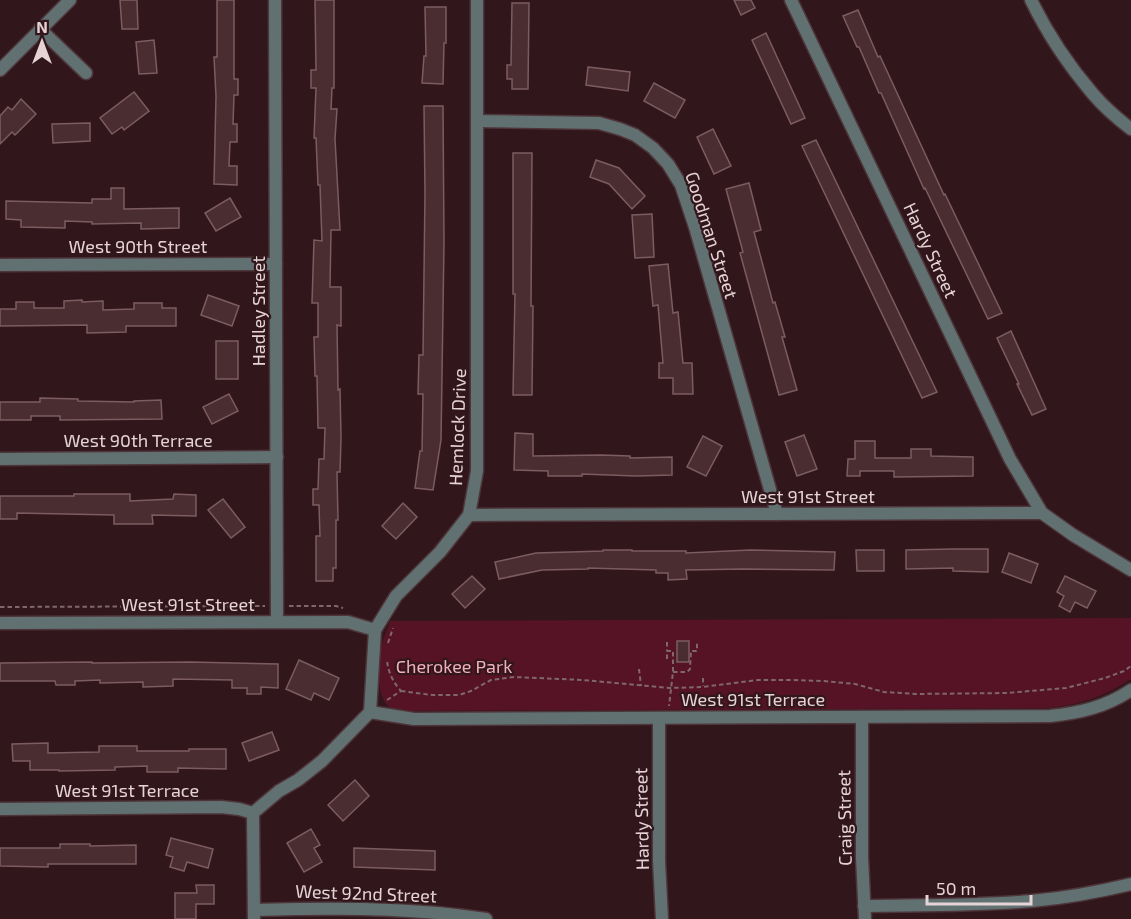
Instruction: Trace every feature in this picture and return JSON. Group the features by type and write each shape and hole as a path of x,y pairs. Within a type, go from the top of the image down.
{"street":[{"path":"0,70 70,0"},
{"name":"Hadley Street","path":"276,0 277,621"},
{"name":"Hemlock Drive","path":"370,712 375,630 396,596 440,552 469,515 477,471 477,0"},
{"name":"Hardy Street","path":"791,0 1010,459 1042,513"},
{"path":"1032,0 1047,30 1067,60 1094,95 1131,129"},
{"path":"40,29 86,74"},
{"name":"Goodman Street","path":"477,121 599,123 635,135 653,148 668,164 681,185 777,514"},
{"name":"West 90th Street","path":"0,265 276,264"},
{"name":"West 90th Terrace","path":"0,459 277,457"},
{"path":"1042,513 1073,535 1131,570"},
{"name":"West 91st Street","path":"469,515 1042,513"},
{"name":"West 91st Street","path":"0,623 348,622 375,630"},
{"name":"West 91st Terrace","path":"370,712 414,719 1050,716 1074,714 1102,706 1131,690"},
{"path":"254,914 253,813 279,791 298,780 322,761 370,712"},
{"name":"Craig Street","path":"862,717 862,857 865,919"},
{"name":"Hardy Street","path":"662,919 659,861 665,718"},
{"name":"West 91st Terrace","path":"0,809 221,807 253,813"},
{"path":"864,906 965,905 1032,901 1131,885"},
{"name":"West 92nd Street","path":"254,914 387,909 486,919"}],"path":[{"path":"0,607 336,606 344,608"},
{"path":"388,644 395,622"},
{"path":"667,642 667,659"},
{"path":"673,672 687,672 690,669 691,651 696,651 696,642"},
{"path":"665,718 673,672 673,651 667,651"},
{"path":"387,659 392,680 401,691"},
{"path":"370,712 401,691 432,695 459,695 491,680 507,677 583,680 670,688 750,681 824,681 855,684 884,692 1007,693 1066,688 1106,678 1131,666"},
{"path":"639,669 641,686"},
{"path":"703,678 703,686"}],"green space":[{"name":"Cherokee Park","path":"1131,618 1131,679 1092,699 1049,708 396,711 384,699 379,680 381,648 390,621"}],"building":[{"path":"120,0 137,0 138,29 122,29"},
{"path":"217,0 234,0 234,79 238,79 238,95 234,95 233,124 237,124 237,142 230,142 229,166 237,166 237,185 214,184 216,96 214,57 217,57"},
{"path":"315,0 334,0 334,88 332,88 331,109 337,109 335,139 340,230 331,230 330,287 341,287 341,326 337,325 341,438 340,472 337,472 336,568 333,568 333,581 316,581 316,536 320,536 319,505 313,505 313,489 318,489 319,459 324,459 325,428 318,428 314,337 318,337 318,303 312,303 314,240 322,241 320,185 318,185 316,138 314,138 316,88 311,88 311,70 316,70"},
{"path":"734,0 751,0 755,8 741,15"},
{"path":"512,3 529,3 528,89 512,89 512,79 507,79 507,65 511,65"},
{"path":"425,7 446,7 443,84 422,83 424,56 426,56"},
{"path":"858,10 878,57 880,56 1002,313 988,319 924,189 843,16"},
{"path":"766,33 805,118 791,124 752,40"},
{"path":"154,40 157,73 139,74 136,42"},
{"path":"588,67 630,72 628,91 586,85"},
{"path":"654,83 685,100 675,118 644,101"},
{"path":"134,92 149,111 124,130 122,127 112,134 100,118"},
{"path":"21,99 36,114 15,135 12,132 0,144 0,116 8,107 12,110"},
{"path":"424,106 443,106 444,243 441,440 433,490 415,488 420,451 422,451 423,394 418,394 419,355 423,355"},
{"path":"90,123 90,141 53,143 52,124"},
{"path":"713,129 731,166 714,174 697,137"},
{"path":"816,140 937,392 922,398 802,146"},
{"path":"513,153 532,153 532,395 513,395 515,294 513,294"},
{"path":"596,160 619,168 645,196 632,209 609,184 590,177"},
{"path":"749,183 761,230 754,232 773,303 775,302 785,337 782,337 797,390 779,395 740,253 743,252 726,189"},
{"path":"111,188 124,188 124,209 179,208 179,228 141,229 141,223 92,224 92,222 65,221 65,228 21,227 21,220 6,219 6,201 92,203 92,199 111,199"},
{"path":"230,198 241,217 216,231 205,213"},
{"path":"652,214 654,257 635,258 632,215"},
{"path":"668,264 673,313 678,312 683,363 692,363 693,394 673,394 673,378 659,378 659,363 663,363 658,305 653,306 649,266"},
{"path":"208,295 239,306 232,326 201,315"},
{"path":"82,300 82,302 103,301 103,310 134,309 134,303 162,303 162,308 176,308 176,326 126,326 126,332 87,333 87,325 0,326 0,309 16,309 16,302 34,302 34,308 64,308 64,301"},
{"path":"1011,331 1046,409 1032,415 997,338"},
{"path":"216,341 238,341 238,379 216,379"},
{"path":"229,394 238,411 212,424 203,407"},
{"path":"40,398 134,402 161,400 162,419 60,420 60,416 31,416 31,420 0,420 0,402 40,402"},
{"path":"515,433 533,434 533,456 672,457 672,475 548,476 548,471 514,470"},
{"path":"804,435 817,469 797,476 785,442"},
{"path":"703,436 722,446 706,476 687,467"},
{"path":"855,441 875,441 875,458 911,458 911,449 931,449 931,456 973,457 973,476 894,477 894,471 860,471 860,476 847,476 848,459 855,459"},
{"path":"74,494 130,494 130,501 173,499 174,494 196,495 196,516 152,515 153,524 114,524 114,515 17,513 17,519 0,519 0,496 74,496"},
{"path":"223,499 245,527 231,538 208,510"},
{"path":"403,503 417,517 396,539 382,526"},
{"path":"988,549 988,572 953,571 953,568 906,569 906,550"},
{"path":"603,550 686,551 686,553 750,550 835,552 834,570 686,570 687,579 668,580 668,573 656,573 656,570 588,568 542,570 499,579 495,562 536,553"},
{"path":"856,550 884,550 884,571 857,571"},
{"path":"1009,553 1038,564 1031,583 1002,572"},
{"path":"472,576 485,589 465,608 452,594"},
{"path":"1065,576 1096,591 1087,608 1075,602 1070,612 1059,606 1064,596 1057,592"},
{"path":"677,641 689,641 689,662 677,662"},
{"path":"299,660 339,678 329,700 314,693 311,700 286,689"},
{"path":"0,663 278,664 278,688 261,687 261,694 247,694 247,688 232,688 232,680 173,679 173,686 143,687 143,682 100,683 100,680 75,681 75,685 56,685 55,681 0,681"},
{"path":"272,732 279,750 249,761 242,743"},
{"path":"48,743 48,753 99,752 99,746 137,746 137,751 226,749 226,769 178,768 178,772 147,772 147,766 115,767 115,770 30,770 30,761 13,761 12,744"},
{"path":"355,780 369,796 343,821 328,805"},
{"path":"311,829 320,845 314,848 322,862 304,872 287,843"},
{"path":"171,838 213,849 208,868 187,862 184,871 170,867 173,857 166,855"},
{"path":"60,844 136,845 136,864 0,866 0,848 60,848"},
{"path":"354,848 435,851 435,870 354,867"},
{"path":"196,885 214,885 214,904 196,904 196,919 175,919 175,893 197,893"}]}
